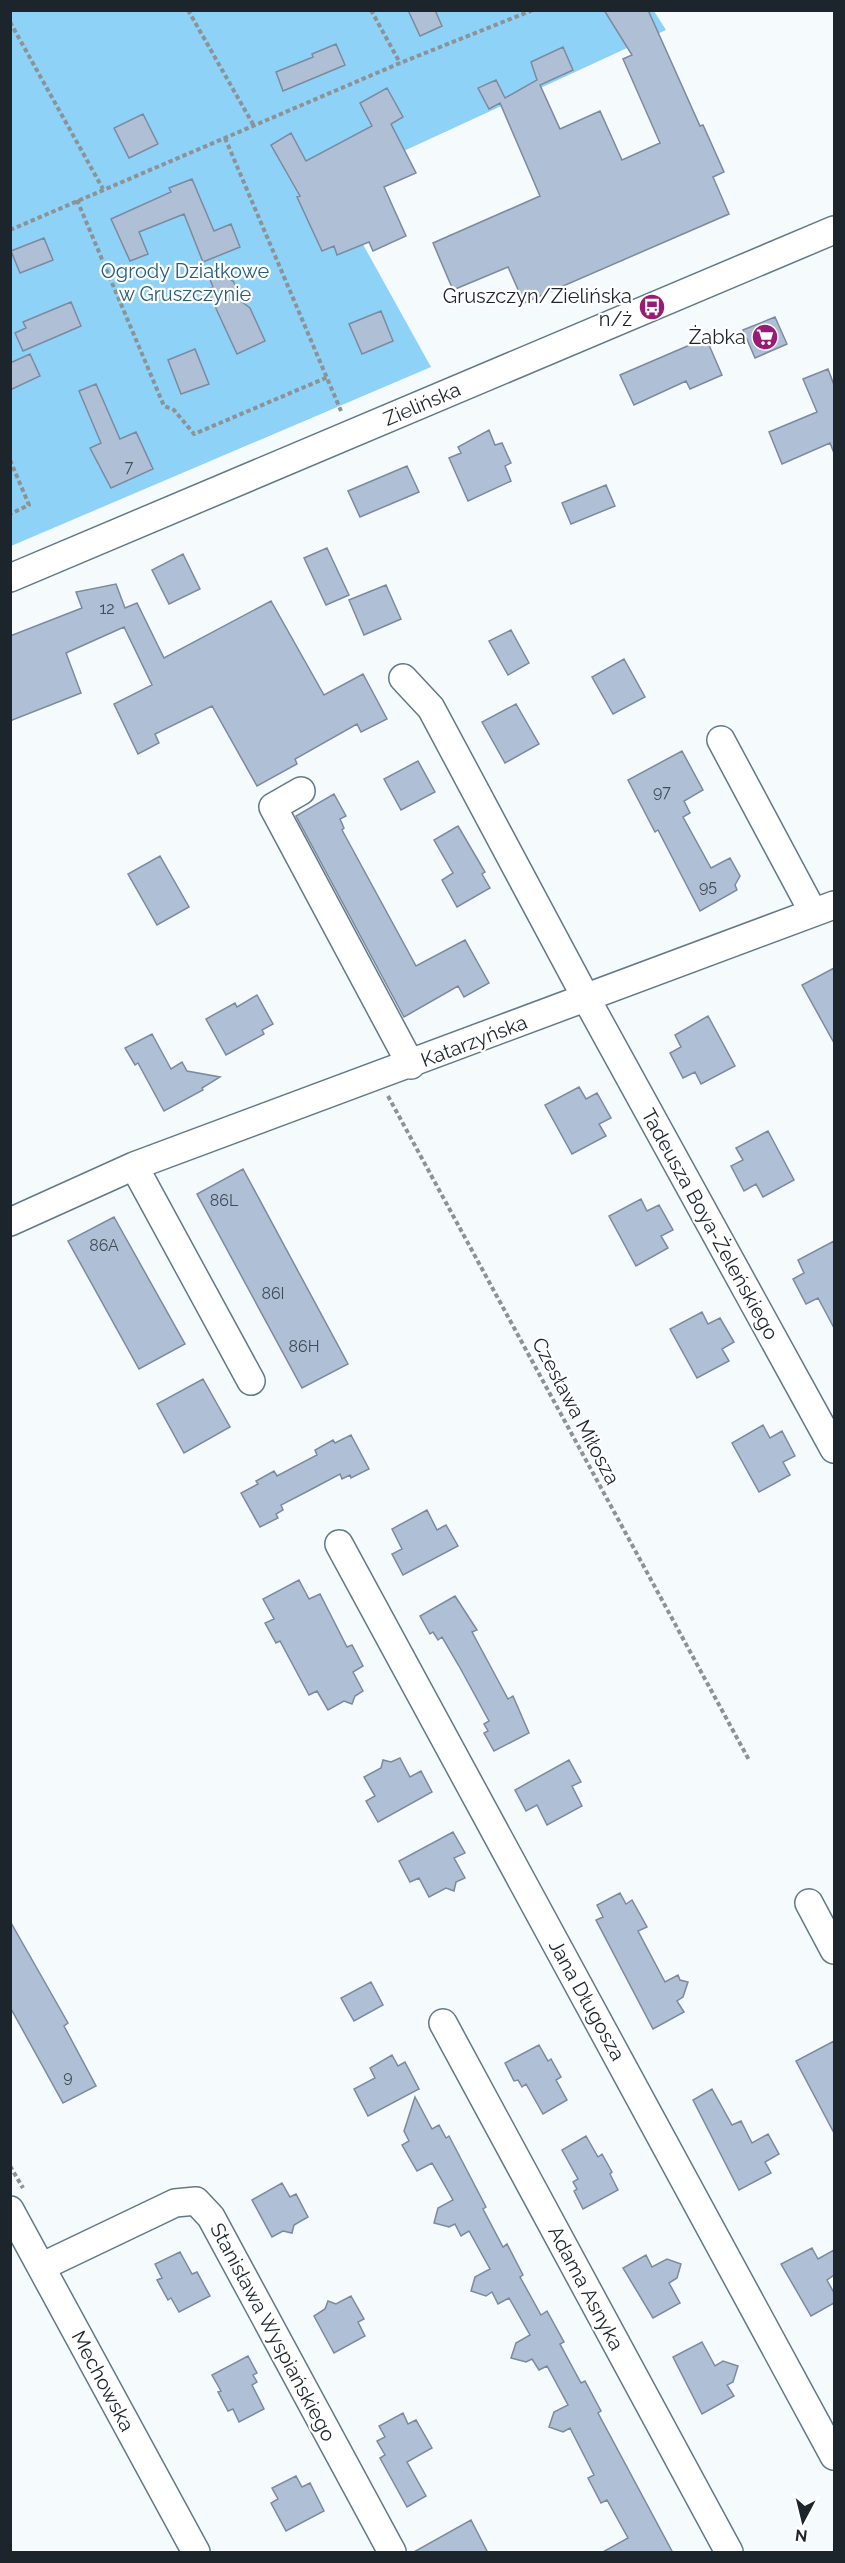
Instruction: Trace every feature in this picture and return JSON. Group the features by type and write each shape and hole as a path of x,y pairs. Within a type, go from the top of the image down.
{"street":[{"name":"Zielińska","path":"10,578 834,230"},
{"name":"Tadeusza Boya-Żeleńskiego","path":"403,678 431,708 586,998 834,1449"},
{"name":"Katarzyńska","path":"10,1222 134,1167 411,1065 824,908 722,740"},
{"path":"300,791 273,807 411,1065"},
{"path":"134,1167 251,1381"},
{"name":"Jana Długosza","path":"339,1544 834,2456"},
{"path":"809,1903 834,1950"},
{"name":"Adama Asnyka","path":"443,2023 729,2553"},
{"name":"Stanisława Wyspiańskiego","path":"41,2267 175,2203 196,2201 211,2217 392,2553"},
{"name":"Mechowska","path":"10,2210 196,2553"}],"path":[{"path":"188,10 254,126"},
{"path":"371,10 400,63"},
{"path":"10,230 400,63 533,10"},
{"path":"10,22 104,189"},
{"path":"225,138 328,377 350,435"},
{"path":"77,200 164,406 174,410 194,434 328,377"},
{"path":"10,460 29,505 10,514"},
{"name":"Czesława Miłosza","path":"378,1077 749,1760"}],"green space":[{"name":"Ogrody Działkowe w Gruszczynie","path":"11,11 654,11 666,30 330,185 431,367 11,546"}],"building":[{"path":"408,10 435,10 442,26 420,36"},
{"path":"604,10 648,10 700,126 703,125 724,172 713,177 729,214 524,303 508,267 453,290 433,243 540,196 500,103 489,109 478,88 496,80 505,98 537,80 531,62 563,47 573,70 540,85 560,129 600,111 622,160 660,143 623,59 632,55"},
{"path":"336,44 345,65 283,91 276,72 313,57 312,54"},
{"path":"387,88 403,117 391,124 416,173 384,187 406,236 373,251 369,242 337,255 334,246 322,251 297,197 300,196 271,145 291,133 306,161 372,126 360,103"},
{"path":"143,114 158,144 129,158 114,128"},
{"path":"192,179 214,231 231,224 240,247 203,262 184,214 139,232 148,254 130,261 111,219 171,192 169,188"},
{"path":"44,238 53,260 20,273 11,251"},
{"path":"206,269 233,281 239,292 237,298 250,308 265,341 237,354 207,289 213,287"},
{"path":"71,302 81,326 23,351 15,333 26,328 23,322"},
{"path":"381,311 393,341 362,354 349,324"},
{"name":"Żabka","path":"775,317 787,344 755,358 743,330"},
{"path":"706,338 722,375 690,389 686,381 634,405 620,375"},
{"path":"195,349 209,384 181,394 168,360"},
{"path":"30,354 40,376 10,390 10,363"},
{"path":"828,369 834,385 834,453 830,443 782,464 769,432 817,412 803,379"},
{"path":"96,384 120,439 136,432 153,469 111,488 90,448 101,443 79,391"},
{"path":"489,430 495,445 502,443 511,463 505,466 511,481 468,501 449,458 461,453 458,447"},
{"path":"407,466 419,492 360,517 348,491"},
{"path":"606,485 615,506 571,524 562,503"},
{"path":"327,548 349,595 326,605 304,558"},
{"path":"183,554 200,589 169,604 152,570"},
{"path":"116,584 125,608 137,603 164,658 271,601 324,695 363,674 387,719 361,732 357,724 295,759 297,764 257,786 212,706 155,734 159,743 138,754 114,704 152,685 124,627 66,653 81,693 10,721 10,636 82,608 76,592"},
{"path":"386,585 401,619 364,635 349,600"},
{"path":"511,630 529,663 508,675 489,641"},
{"path":"624,659 645,697 613,714 592,677"},
{"path":"516,704 539,744 505,763 482,722"},
{"path":"682,751 703,790 684,801 690,813 683,817 711,868 730,858 740,876 735,885 737,890 700,911 658,830 655,832 628,780"},
{"path":"418,761 435,792 401,810 384,779"},
{"path":"334,794 346,816 340,819 344,828 342,830 416,966 465,940 489,983 464,997 458,986 404,1017 296,816"},
{"path":"458,826 485,872 482,874 490,888 457,907 442,880 453,873 434,840"},
{"path":"160,856 189,907 157,925 128,874"},
{"path":"834,968 834,1043 802,985"},
{"path":"257,995 273,1024 262,1030 264,1034 226,1055 206,1019 235,1003 237,1007"},
{"path":"708,1016 735,1066 701,1084 695,1072 683,1078 670,1053 681,1047 675,1035"},
{"path":"152,1034 171,1069 182,1062 187,1071 220,1077 202,1088 203,1090 164,1111 138,1063 135,1065 125,1048"},
{"path":"579,1087 586,1099 597,1093 611,1118 599,1124 606,1136 572,1154 545,1105"},
{"path":"768,1131 794,1180 763,1197 756,1184 744,1191 731,1166 743,1160 736,1148"},
{"path":"243,1169 348,1364 302,1388 197,1194"},
{"path":"641,1199 647,1211 659,1205 673,1230 661,1236 668,1248 636,1266 609,1216"},
{"path":"114,1217 185,1344 139,1369 68,1241"},
{"path":"834,1241 834,1328 818,1298 806,1304 793,1279 804,1273 798,1260"},
{"path":"702,1312 708,1324 720,1318 734,1342 722,1349 729,1361 697,1378 670,1329"},
{"path":"203,1379 230,1427 184,1453 157,1404"},
{"path":"763,1425 770,1438 782,1431 795,1456 783,1462 790,1475 759,1492 732,1443"},
{"path":"351,1435 369,1469 351,1478 350,1475 342,1479 340,1474 281,1505 283,1510 276,1514 278,1518 260,1527 241,1493 258,1484 256,1481 274,1471 277,1476 317,1455 315,1450 333,1440 335,1443"},
{"path":"427,1510 437,1530 446,1525 458,1546 403,1575 392,1554 402,1549 392,1529"},
{"path":"299,1580 309,1599 320,1594 347,1647 352,1645 363,1666 353,1672 363,1691 355,1696 352,1704 344,1701 328,1710 317,1691 309,1695 280,1641 276,1643 265,1623 274,1619 263,1599"},
{"path":"455,1596 477,1630 472,1632 508,1699 513,1696 529,1733 494,1751 484,1733 488,1731 484,1724 489,1721 459,1666 442,1637 438,1640 433,1632 430,1634 420,1616"},
{"path":"400,1758 410,1777 421,1771 432,1792 378,1822 366,1801 375,1796 364,1777 381,1768 383,1760 391,1762"},
{"path":"569,1760 581,1782 572,1786 582,1806 547,1825 537,1805 526,1811 515,1790"},
{"path":"453,1832 465,1853 454,1858 465,1878 456,1882 454,1891 446,1888 429,1897 419,1878 410,1882 399,1861"},
{"path":"620,1893 626,1904 632,1900 647,1927 638,1931 665,1982 678,1975 680,1980 688,1982 683,1997 677,2001 684,2012 653,2029 596,1920 603,1917 597,1905"},
{"path":"10,1921 68,2023 64,2026 96,2086 63,2103 10,2007"},
{"path":"371,1982 383,2005 354,2021 341,1998"},
{"path":"834,2041 834,2133 796,2061"},
{"path":"539,2045 548,2061 551,2059 561,2077 556,2080 567,2100 543,2114 526,2084 522,2087 518,2080 514,2081 505,2063"},
{"path":"392,2055 398,2066 405,2062 419,2089 368,2116 354,2089 375,2078 370,2068"},
{"path":"712,2089 732,2125 741,2121 752,2143 768,2134 779,2154 765,2162 771,2173 739,2190 693,2100"},
{"path":"415,2097 432,2129 439,2125 446,2138 449,2136 486,2207 483,2209 503,2247 507,2244 523,2275 520,2277 541,2315 547,2311 564,2342 560,2344 581,2383 585,2381 601,2411 598,2413 673,2553 601,2553 628,2538 607,2500 601,2503 588,2478 594,2475 570,2428 563,2432 549,2427 554,2412 568,2405 547,2366 539,2370 532,2359 526,2362 511,2358 516,2343 530,2335 509,2298 498,2304 492,2292 486,2296 471,2291 475,2277 490,2269 469,2231 461,2236 455,2224 449,2227 434,2223 438,2208 453,2200 432,2163 417,2171 402,2145 409,2141 404,2131"},
{"path":"586,2136 598,2157 602,2154 612,2172 610,2174 618,2190 583,2209 574,2191 577,2189 573,2182 578,2179 562,2150"},
{"path":"282,2183 290,2197 296,2194 308,2217 294,2225 292,2233 283,2231 272,2237 252,2200"},
{"path":"812,2248 818,2259 834,2250 834,2275 827,2280 834,2293 834,2303 811,2316 781,2264"},
{"path":"180,2252 192,2274 197,2272 210,2296 179,2312 171,2298 168,2300 157,2280 162,2278 155,2264"},
{"path":"646,2255 652,2267 667,2259 681,2264 677,2278 669,2283 680,2303 653,2318 623,2268"},
{"path":"351,2296 364,2319 358,2322 365,2336 334,2353 314,2316 325,2309 328,2301 336,2304"},
{"path":"702,2342 715,2366 723,2361 738,2366 733,2382 727,2385 734,2396 702,2414 673,2357"},
{"path":"248,2356 257,2373 253,2375 257,2382 252,2385 264,2409 239,2422 233,2409 228,2411 212,2375"},
{"path":"403,2413 408,2424 416,2420 432,2448 407,2462 426,2496 407,2507 380,2458 385,2455 377,2441 385,2437 379,2426"},
{"path":"296,2476 302,2487 310,2483 324,2511 286,2531 271,2503 278,2499 272,2488"},
{"path":"471,2520 488,2553 412,2553"}],"place":[{"name":"Gruszczyn/Zielińska n/ż","path":"652,307"},
{"name":"Żabka","path":"765,337"}]}
